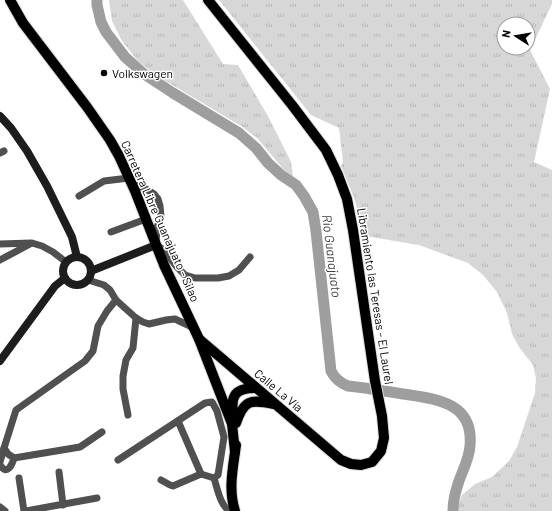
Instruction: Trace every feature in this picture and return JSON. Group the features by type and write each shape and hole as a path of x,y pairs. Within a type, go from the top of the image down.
{"main road":[{"name":"Carretera Libre Guanajuato - Silao","path":"10,0 23,23 87,108 110,140 119,156 156,245 199,339 232,424 235,452"},
{"name":"Libramiento las Teresas - El Laurel","path":"208,0 326,150 347,199 353,230 375,381 382,416 384,438 381,451 372,462 361,465 351,464 342,460"},
{"name":"Calle La Vía","path":"199,339 275,405 342,460"},
{"path":"235,511 231,487 237,437 232,405 236,395 241,390 244,388 255,388"},
{"path":"236,423 240,411 248,404 257,401 275,405"}],"street":[{"path":"0,116 11,128 27,151 47,186 72,237 76,257"},
{"path":"79,196 104,181 130,181 154,194 160,206 161,217 156,245"},
{"path":"111,232 146,219"},
{"path":"0,244 32,243 53,252 66,262"},
{"path":"0,260 32,243"},
{"path":"0,250 11,244"},
{"path":"156,245 164,250 185,275 195,278 218,278 229,276 239,270 250,257"},
{"path":"91,271 156,245"},
{"path":"76,257 82,258 86,261 90,265 91,271 88,280 80,285 67,282 64,278 63,272 66,262 76,257"},
{"path":"0,361 55,286 64,278"},
{"path":"88,280 104,285 110,290 116,300 136,318 149,324 176,319 194,328"},
{"path":"14,458 12,466 9,469 4,469 1,467 0,463 16,410 85,361 93,351 98,326 116,300"},
{"path":"128,415 123,389 123,376 126,360 133,348 136,318"},
{"path":"118,460 205,403 212,402 217,411 224,437 218,475 214,478"},
{"path":"178,421 201,474"},
{"path":"4,448 8,454 14,458 80,447 102,432"},
{"path":"60,472 63,504"},
{"path":"161,480 173,486 201,474 214,478"},
{"path":"19,478 25,511 97,498"},
{"path":"214,478 220,497 226,509 230,511"},
{"path":"0,507 5,511"}],"green space":[{"path":"109,0 183,0 223,64 238,65 269,118 291,162 293,177 284,170 257,138 241,126 154,74 138,61 122,41 112,21"},
{"path":"219,0 552,0 552,4 536,37 536,16 496,16 496,56 533,56 550,89 534,162 552,170 552,511 457,511 462,495 475,484 492,477 509,461 517,447 535,393 536,378 533,365 519,347 512,334 507,313 497,292 483,275 468,263 419,245 365,236 361,230 353,195 341,166 343,162 339,128 311,115"}],"waterway":[{"name":"Rio Guanajuato","path":"97,0 101,22 106,32 125,57 144,74 239,133 256,148 268,163 281,175 296,185 304,196 313,212 331,371 336,378 348,386 440,401 450,405 466,420 470,431 470,446 467,461 456,491 453,511"}],"place":[{"name":"Volkswagen","path":"104,73"}]}
